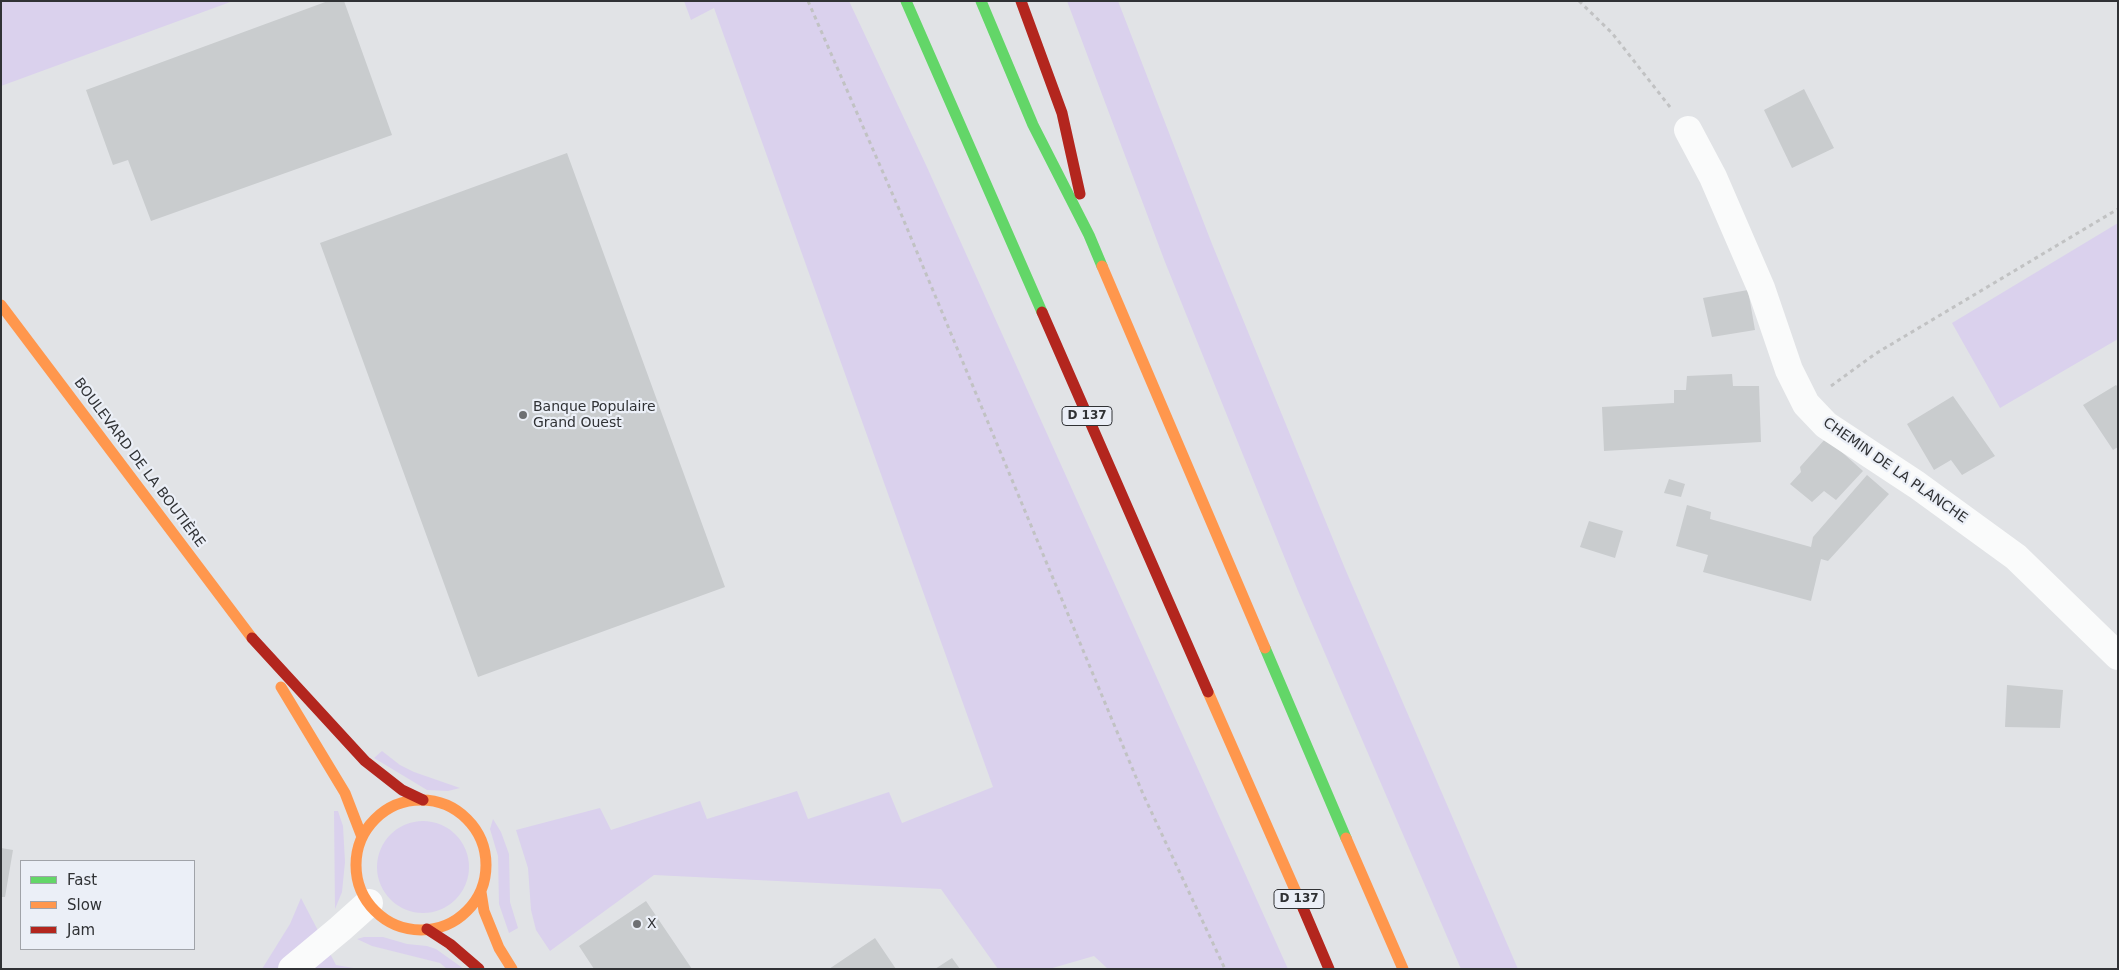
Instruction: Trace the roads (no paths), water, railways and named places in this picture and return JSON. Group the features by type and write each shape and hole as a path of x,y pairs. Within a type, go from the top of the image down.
{"main road":[{"name":"D 137","path":"906,1 1329,969"},
{"path":"981,1 1033,125 1089,235 1403,969"},
{"path":"1021,1 1062,113 1089,235"},
{"name":"BOULEVARD DE LA BOUTIÈRE","path":"1,305 253,640 346,793 362,837"},
{"name":"BOULEVARD DE LA BOUTIÈRE","path":"253,640 366,761 402,790 423,800"},
{"path":"423,800 441,802 454,808 471,823 481,838 486,856 486,874 481,892 468,910 449,924 427,929 410,929 394,924 380,915 368,903 360,887 356,871 357,854 362,837 372,822 387,809 404,802 423,800"},
{"path":"481,892 484,911 499,948 512,969"},
{"path":"427,929 450,944 479,969"}],"street":[{"name":"CHEMIN DE LA PLANCHE","path":"1688,130 1716,186 1760,288 1789,370 1806,404 1826,425 1918,485 2016,556 2118,656"},
{"path":"292,969 368,903"}],"place":[{"name":"Banque Populaire Grand Ouest","path":"523,415"},
{"name":"X","path":"637,924"}]}
